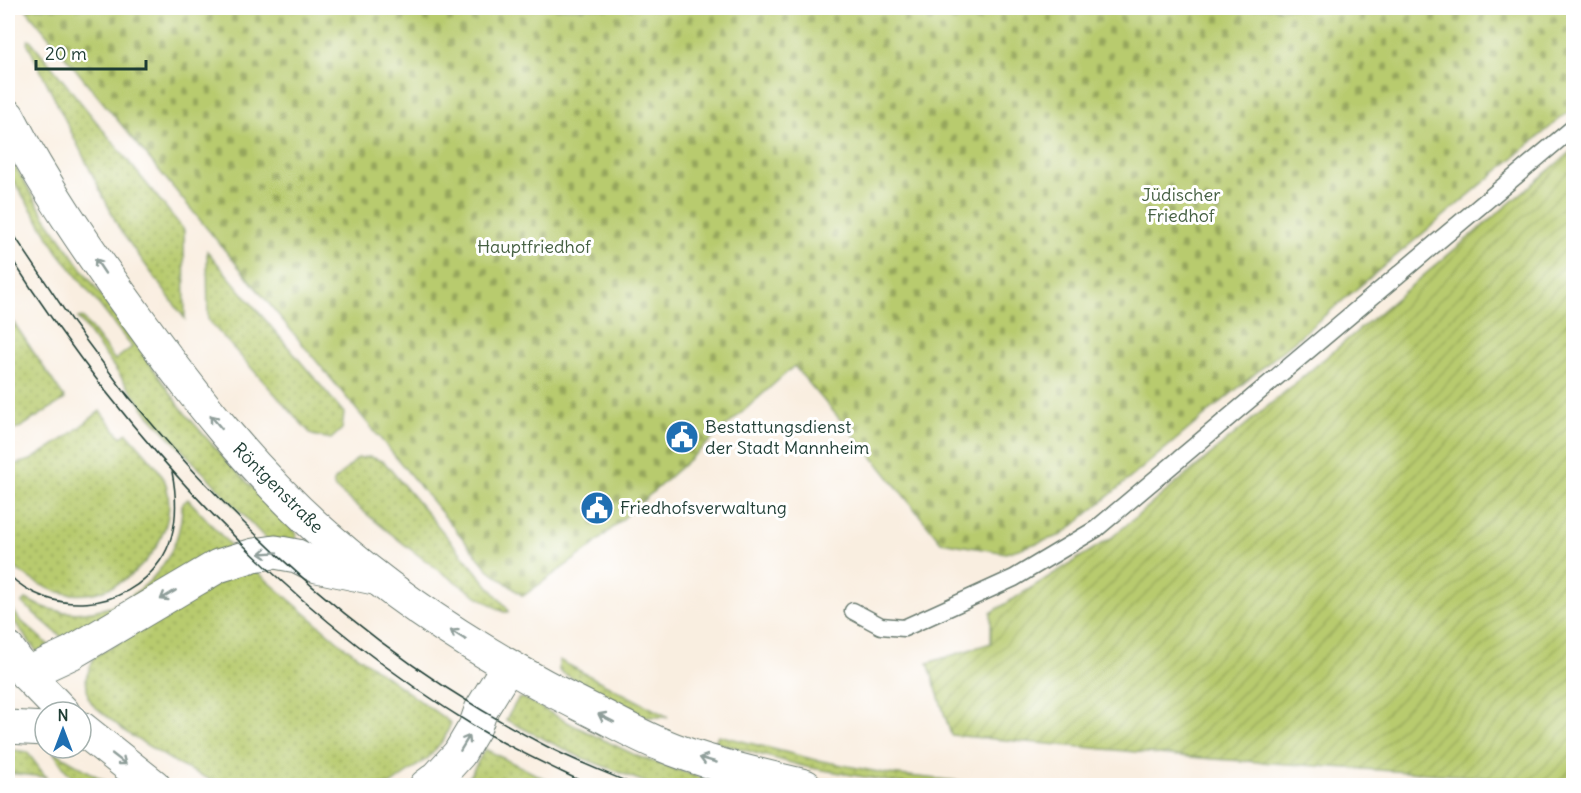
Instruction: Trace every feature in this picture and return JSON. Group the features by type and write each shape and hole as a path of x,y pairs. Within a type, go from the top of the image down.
{"main road":[{"name":"Röntgenstraße","path":"8,116 100,268 186,386 231,439 325,535 378,579 443,626 508,666 659,744 759,775 805,786"},
{"path":"14,669 71,653 218,566 254,555 274,552 297,556 317,566 378,579"},
{"path":"426,786 438,777 459,754 475,727 481,710 508,666"},
{"path":"14,669 48,700"},
{"path":"8,727 33,728"},
{"path":"93,738 154,786"}],"lane":[{"path":"853,611 881,626 904,628 1014,578 1096,528 1574,127"}],"green space":[{"path":"25,8 1573,8 1573,108 1062,535 1006,553 941,542 876,461 794,366 589,549 523,596 488,569"},
{"path":"28,40 184,230 185,319 120,230 27,43"},
{"path":"1573,150 1573,783 1213,759 951,735 928,663 991,643 991,613 1111,538"},
{"path":"8,154 44,215 184,412 230,465 295,531 297,535 295,541 266,539 148,414 78,318 82,317 115,360 132,347 58,252 8,172"},
{"path":"207,251 344,413 342,429 331,439 312,435 208,320"},
{"path":"8,314 65,399 21,427 8,431"},
{"path":"100,411 121,437 127,433 163,478 169,506 165,528 155,548 141,566 123,580 103,590 81,594 59,592 32,580 8,562 8,466 31,460 67,437"},
{"path":"371,457 384,462 508,609 508,612 481,599 438,569 334,487 334,481 358,458"},
{"path":"188,499 231,546 65,640 22,603 26,599 53,610 80,613 106,608 130,596 151,580 167,558 178,532 182,504"},
{"path":"249,570 257,572 341,644 451,723 444,739 428,758 390,785 222,785 181,766 127,733 93,705 93,700 88,697 86,678 94,657 229,577"},
{"path":"8,602 19,619 50,646 37,652 8,613"},
{"path":"559,660 668,717 645,717 559,671"},
{"path":"523,698 637,756 722,785 652,785 580,757 506,720 518,699"},
{"path":"718,735 812,759 889,774 997,785 923,786 806,767 715,742"},
{"path":"8,749 27,752 46,777 8,773"},
{"path":"485,749 557,785 459,785 471,774"},
{"path":"59,760 69,760 112,785 82,783 65,769"}],"tram line":[{"path":"8,226 73,323 129,398"},
{"path":"8,253 55,323 105,390 158,454 214,516 274,574 337,629 404,680 488,734 591,786"},
{"path":"125,392 187,464 246,525 285,562 367,631 454,693 499,720 557,751 637,786"},
{"path":"8,574 25,588 45,597 66,602 87,603 108,599 128,591 145,578 166,551 173,530 176,507 172,472"}],"place":[{"name":"Bestattungsdienst der Stadt Mannheim","path":"682,437"},
{"name":"Friedhofsverwaltung","path":"597,508"}],"park label":[{"name":"Jüdischer Friedhof","path":"1181,205"},
{"name":"Hauptfriedhof","path":"534,247"}]}
